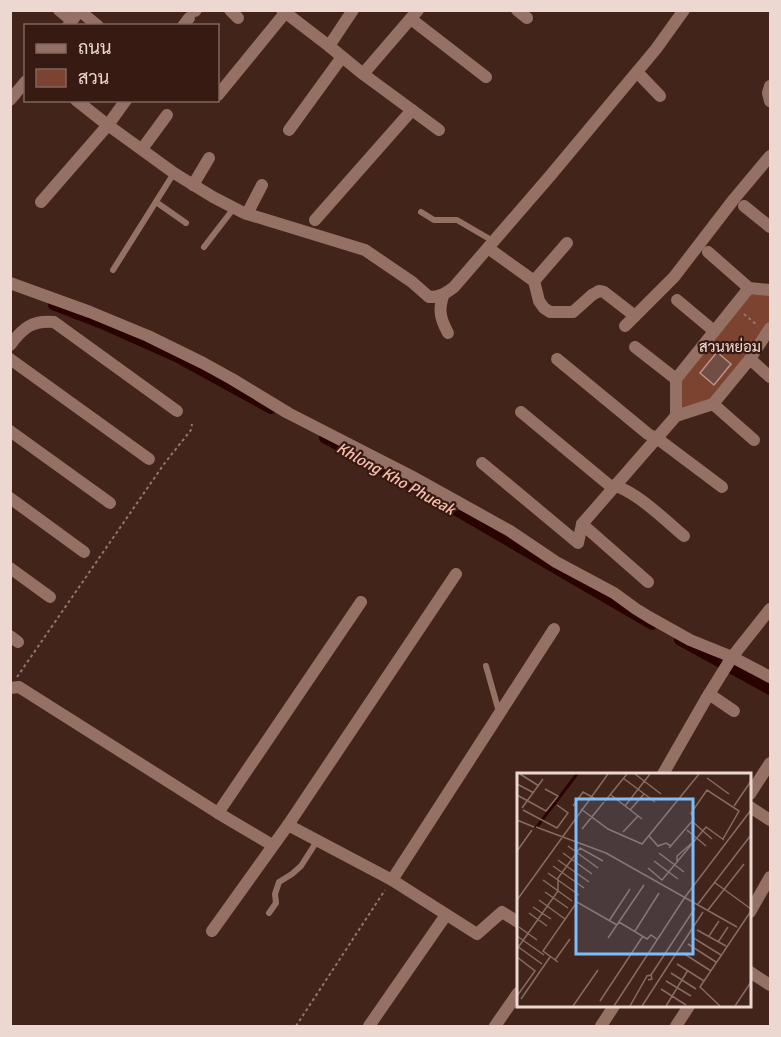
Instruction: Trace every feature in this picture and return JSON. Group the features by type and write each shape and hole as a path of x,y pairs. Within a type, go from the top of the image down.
{"street":[{"path":"59,10 93,24"},
{"path":"328,46 353,10"},
{"path":"79,102 174,173 234,208 365,250 412,282 429,297 438,297 443,296 454,287 491,245 656,49 684,10"},
{"path":"219,93 284,12 439,130"},
{"path":"363,74 415,15 486,77"},
{"path":"289,130 342,57"},
{"path":"637,72 660,96"},
{"path":"10,100 24,83"},
{"path":"771,86 768,93 771,101"},
{"path":"41,202 108,125 125,102"},
{"path":"315,220 412,110"},
{"path":"141,149 167,115"},
{"path":"625,326 674,277 771,156"},
{"path":"193,185 209,158"},
{"path":"247,214 262,185"},
{"path":"744,206 771,227"},
{"path":"534,281 567,243"},
{"path":"491,245 534,281 539,301 550,312 573,312 599,291 604,292 635,316"},
{"path":"708,252 749,288 771,290"},
{"path":"10,283 90,312 203,363 297,418 510,531 556,562 614,593 642,613 728,663 771,677"},
{"path":"676,416 676,379 749,288"},
{"path":"443,296 440,314 448,333"},
{"path":"677,300 714,331"},
{"path":"10,345 28,326 44,321 54,322 177,411"},
{"path":"482,463 578,543 582,525 676,416 713,404 750,359 768,331"},
{"path":"635,347 676,379"},
{"path":"10,359 149,459"},
{"path":"557,359 648,434 722,487"},
{"path":"750,359 771,377"},
{"path":"713,404 754,440"},
{"path":"521,412 609,485 616,485 635,496 684,536"},
{"path":"10,430 110,503"},
{"path":"10,498 84,552"},
{"path":"582,525 648,582"},
{"path":"10,568 50,597"},
{"path":"212,931 288,825 456,574"},
{"path":"218,813 361,603"},
{"path":"664,773 728,663 771,609"},
{"path":"392,880 554,629"},
{"path":"13,683 272,845"},
{"path":"709,694 734,711"},
{"path":"751,793 771,763"},
{"path":"751,808 771,820"},
{"path":"288,825 392,880 477,934 502,912 517,921"},
{"path":"751,910 771,877"},
{"path":"369,1026 446,915"},
{"path":"751,973 771,985"},
{"path":"495,1026 517,996"},
{"path":"601,1026 613,1007"},
{"path":"676,1026 688,1007"}],"lane":[{"path":"113,270 174,173"},
{"path":"156,202 186,223"},
{"path":"204,247 234,208"},
{"path":"421,212 434,220 457,220 491,245"},
{"path":"486,666 499,713"},
{"path":"269,913 276,903 275,894 279,882 301,866 317,841"}],"path":[{"path":"735,306 768,331"},
{"path":"13,683 164,464 191,430 192,424"},
{"path":"296,1026 392,880"}],"green space":[{"name":"สวนหย่อม","path":"749,288 770,290 770,328 713,404 676,416 676,379"}],"building":[{"path":"717,352 731,364 714,385 700,373"}],"waterway":[{"name":"Khlong Kho Phueak","path":"53,305 178,358 271,409"},
{"name":"Khlong Kho Phueak","path":"324,438 434,498 652,625"},
{"name":"Khlong Kho Phueak","path":"679,640 770,690"}]}
